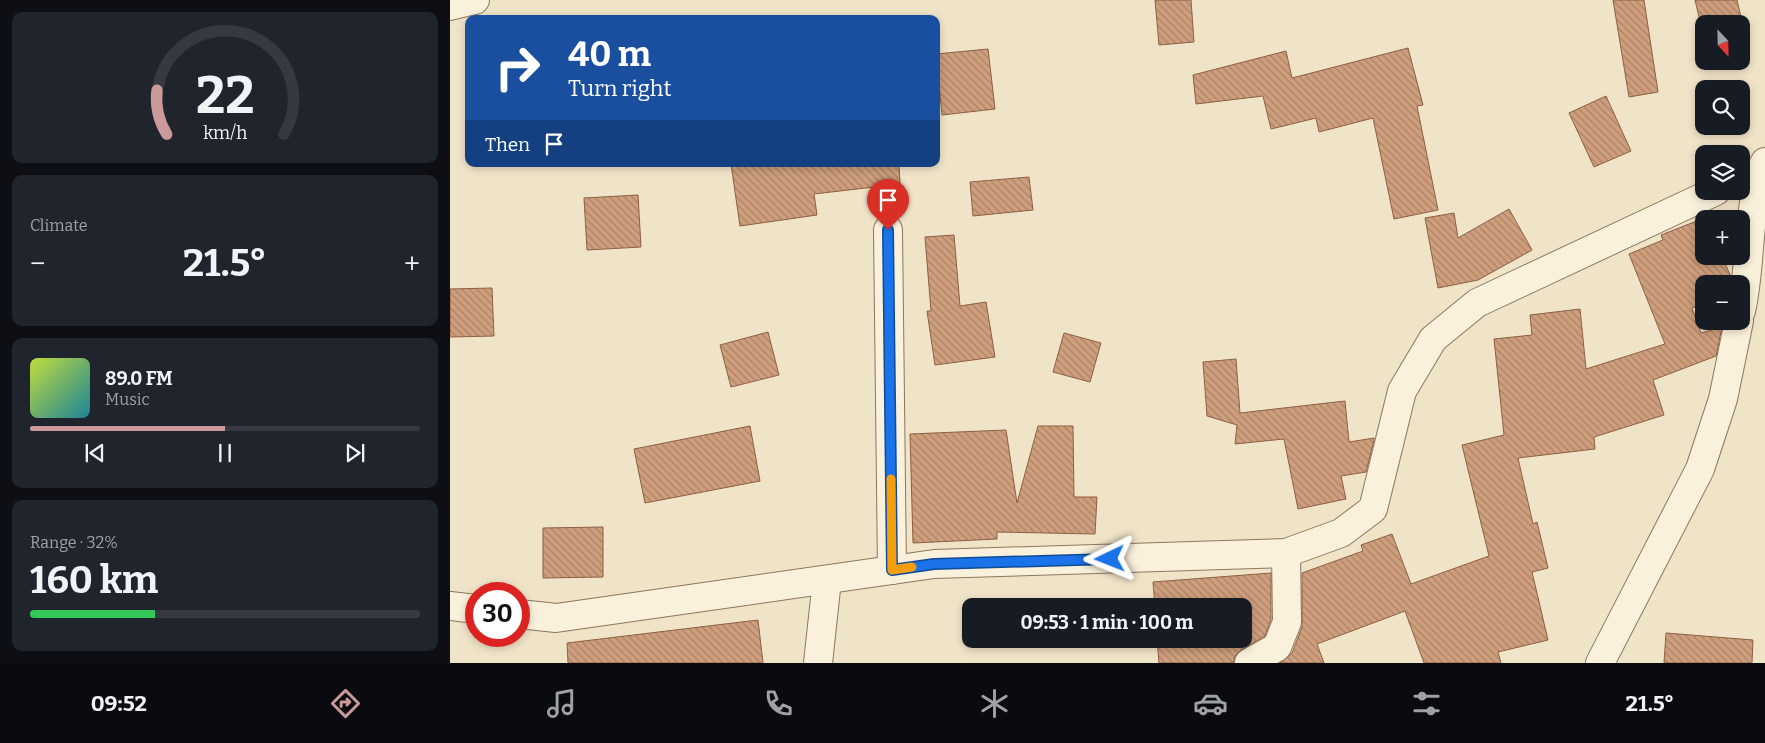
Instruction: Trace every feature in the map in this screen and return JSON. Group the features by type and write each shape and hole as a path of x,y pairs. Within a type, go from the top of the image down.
{"street":[{"path":"450,6 474,0"},
{"path":"1747,275 1755,171"},
{"path":"530,615 556,618 934,564 1286,553 1341,533 1373,509 1402,391 1432,339 1477,303 1697,200"},
{"path":"888,230 892,570"},
{"path":"1600,663 1700,469 1722,399 1737,330"},
{"path":"1249,663 1277,647 1287,622 1286,553"},
{"path":"818,663 826,580"},
{"path":"450,606 465,608"}],"building":[{"path":"1155,0 1191,0 1194,42 1159,45"},
{"path":"1613,0 1644,0 1658,92 1629,97"},
{"path":"1695,0 1737,0 1741,15 1699,15"},
{"path":"1408,48 1423,105 1417,106 1438,210 1394,219 1373,118 1319,132 1316,118 1271,129 1263,96 1196,104 1193,75 1286,51 1292,78"},
{"path":"988,49 995,109 942,115 940,54"},
{"path":"1606,96 1631,151 1594,167 1569,113"},
{"path":"731,167 899,167 900,184 814,194 817,215 740,226"},
{"path":"1029,177 1033,210 973,216 970,182"},
{"path":"638,195 641,247 587,250 584,198"},
{"path":"1509,209 1532,250 1478,280 1438,288 1425,218 1454,213 1458,238"},
{"path":"1695,222 1695,265 1726,265 1730,275 1695,275 1695,307 1692,308 1695,316 1695,330 1700,330 1701,333 1721,330 1716,356 1653,380 1664,415 1594,437 1595,449 1518,458 1533,524 1537,522 1548,568 1532,572 1548,640 1498,652 1501,663 1424,663 1405,611 1317,644 1324,663 1280,663 1292,653 1302,627 1302,573 1363,551 1361,545 1392,534 1411,584 1489,556 1462,445 1504,435 1494,339 1532,335 1530,315 1580,309 1586,369 1665,344 1629,254 1663,240 1661,235"},
{"path":"954,235 960,306 986,302 995,357 935,365 927,311 931,311 925,237"},
{"path":"492,288 494,336 450,337 450,289"},
{"path":"768,332 779,375 731,387 720,345"},
{"path":"1064,333 1101,343 1090,382 1053,372"},
{"path":"1236,359 1240,413 1345,401 1349,442 1374,438 1366,472 1341,476 1346,499 1298,509 1284,439 1235,444 1237,425 1207,416 1203,362"},
{"path":"750,426 760,481 645,503 634,449"},
{"path":"1038,426 1073,426 1074,497 1097,497 1095,534 997,532 997,539 913,543 910,434 1006,430 1017,503"},
{"path":"603,527 603,577 543,578 543,528"},
{"path":"1271,573 1271,619 1265,636 1252,644 1252,598 1154,598 1153,582"},
{"path":"758,620 763,663 568,663 567,643"},
{"path":"1666,633 1753,640 1752,663 1664,663"},
{"path":"1158,648 1244,648 1235,656 1233,663 1159,663"}],"slow traffic":[{"path":"891,479 892,570 912,567"}],"route":[{"path":"888,230 892,570 934,564 1110,559"}]}
